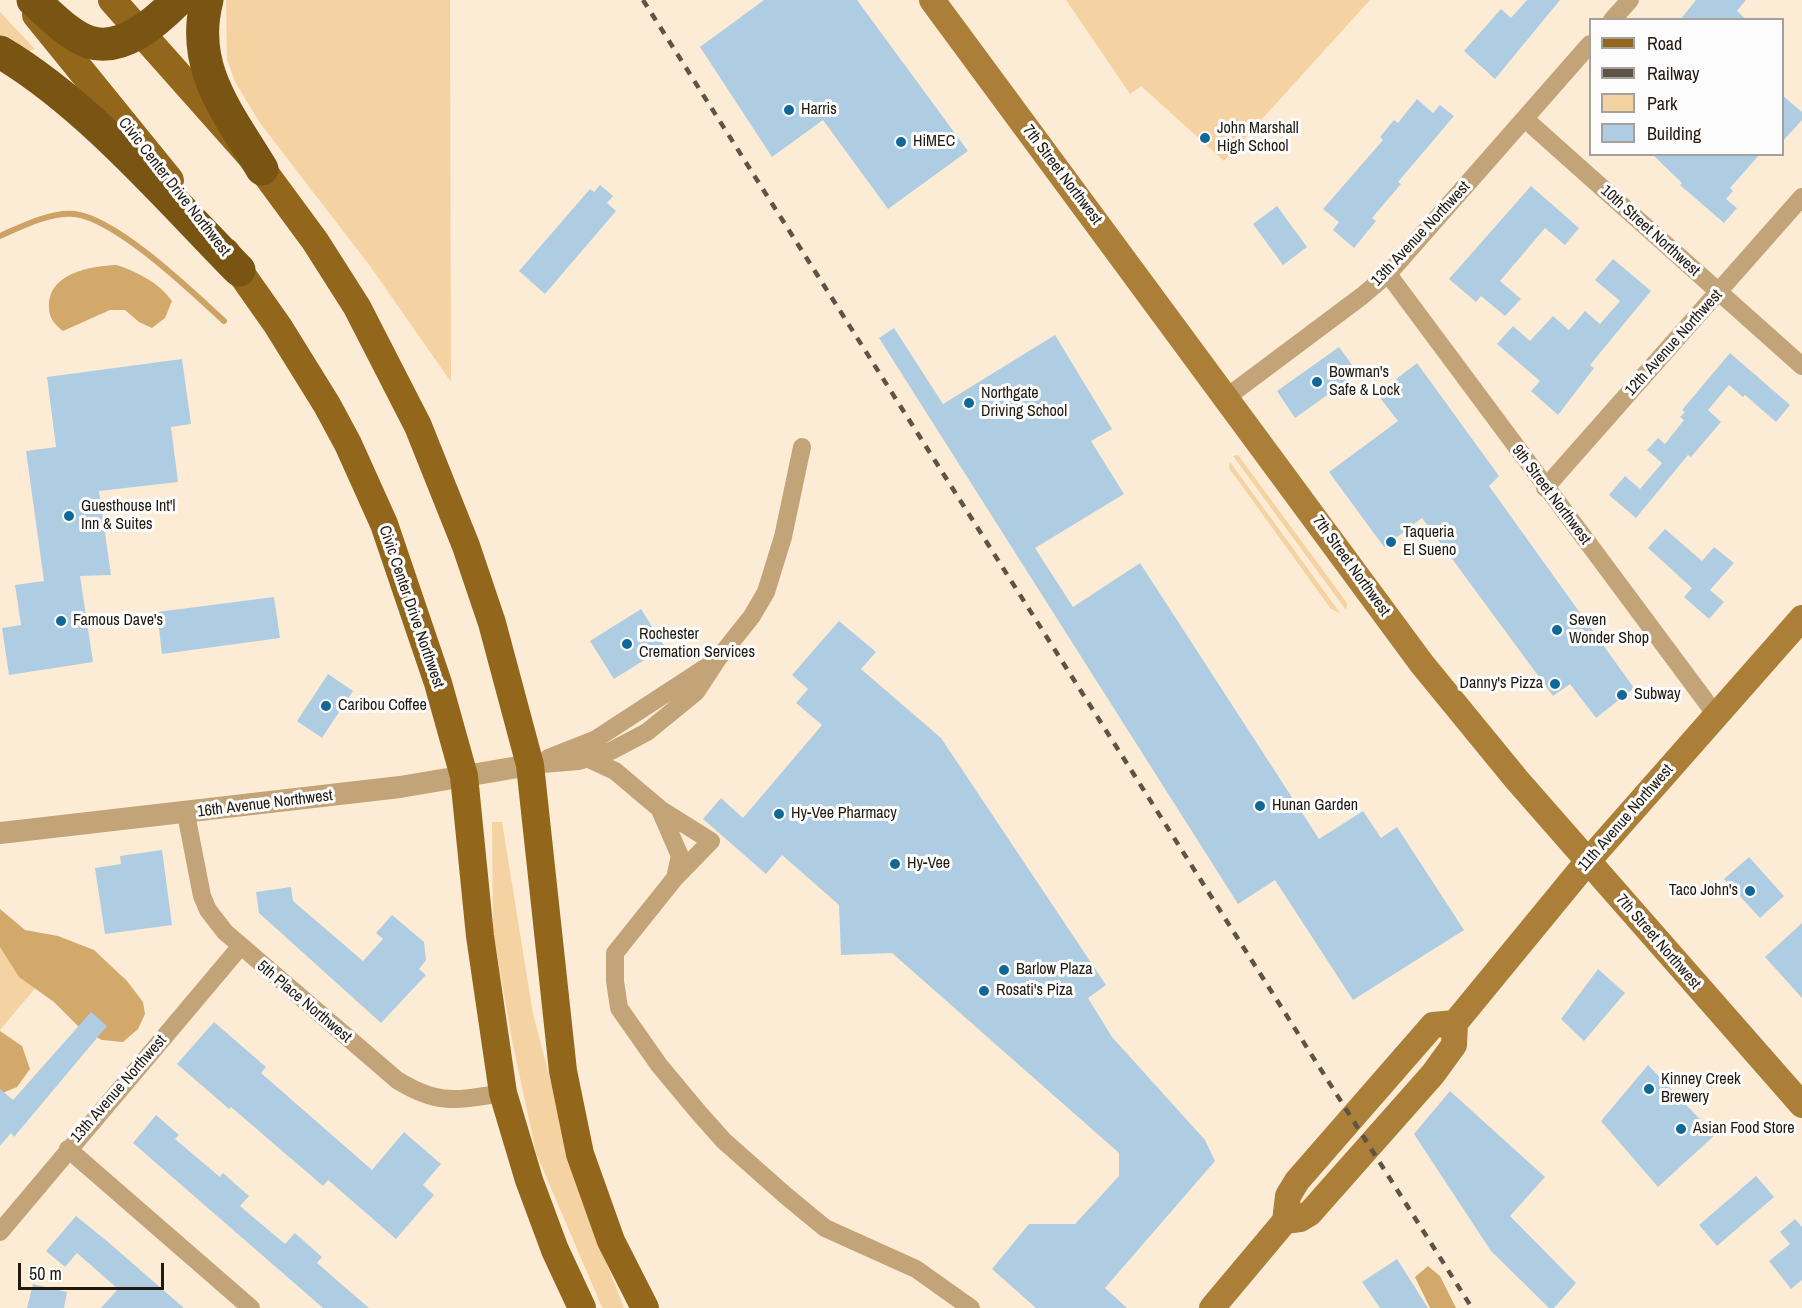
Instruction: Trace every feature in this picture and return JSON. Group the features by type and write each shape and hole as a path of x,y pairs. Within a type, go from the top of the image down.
{"highway":[{"path":"33,0 73,33 90,42 116,41 140,32 178,0"},
{"path":"207,0 202,20 201,45 210,81 262,170"},
{"path":"0,52 19,63 85,116 240,270"}],"main road":[{"name":"Civic Center Drive Northwest","path":"24,0 240,270 304,366 357,464 384,524 438,683 464,776 480,936 503,1093 533,1190 555,1250 582,1308"},
{"path":"112,0 262,170 315,242 357,308 418,426 470,556 492,623 530,765 563,1071 580,1154 611,1241 645,1308"},
{"name":"7th Street Northwest","path":"932,0 1422,664 1517,780 1802,1105"},
{"name":"11th Avenue Northwest","path":"1212,1308 1285,1221 1288,1196 1297,1181 1433,1025 1455,1023 1588,861 1802,618"}],"street":[{"path":"1614,18 1630,0"},
{"name":"13th Avenue Northwest","path":"1227,397 1362,297 1388,274 1589,45"},
{"name":"10th Street Northwest","path":"1525,119 1802,366"},
{"name":"12th Avenue Northwest","path":"1545,488 1802,197"},
{"name":"9th Street Northwest","path":"1388,274 1716,715"},
{"name":"16th Avenue Northwest","path":"0,833 186,814 400,787 530,765 589,759 611,751 647,732 696,692 717,660 752,616 766,592 783,537 802,447"},
{"name":"16th Avenue Northwest","path":"530,765 596,739 717,660"},
{"path":"589,759 630,782 660,809 711,842 675,878 615,953 615,981 619,1008 659,1065 696,1110 724,1141 785,1195 825,1228 908,1265 971,1308"},
{"path":"660,809 680,856 675,878"},
{"name":"5th Place Northwest","path":"186,814 202,896 208,910 240,947 397,1080 417,1093 446,1100 503,1093"},
{"name":"13th Avenue Northwest","path":"0,1232 240,947"},
{"path":"68,1149 251,1308"}],"green space":[{"path":"226,0 450,0 451,382 370,266 260,123 235,82 227,59"},
{"path":"1066,0 1370,0 1224,161 1141,86 1130,94"},
{"path":"0,12 35,49 25,52 0,38"},
{"path":"1238,455 1347,603 1346,610 1233,456"},
{"path":"1230,462 1340,613 1331,609 1229,468"},
{"path":"492,822 502,822 533,1014 582,1200 624,1308 603,1308 601,1305 536,1153 512,1040 493,931"},
{"path":"0,919 53,967 0,1030"}],"shaded area":[{"path":"117,265 148,279 167,294 172,301 165,318 152,328 139,322 125,310 110,310 63,331 57,326 49,312 50,296 55,287 72,274 95,267"},
{"path":"0,909 25,930 58,936 94,950 127,981 143,1002 145,1014 138,1029 123,1042 102,1040 82,1030 54,1002 19,977 0,947"},
{"path":"0,1031 22,1046 30,1069 17,1087 0,1094"},
{"path":"1428,1266 1440,1276 1456,1308 1430,1308 1415,1277"}],"building":[{"name":"Harris","path":"764,0 857,0 968,151 888,209 823,120 772,157 700,47"},
{"path":"1527,0 1560,0 1495,79 1464,51 1501,9 1511,18"},
{"path":"1696,0 1746,0 1737,11 1745,18 1682,18"},
{"path":"1784,97 1802,112 1802,120 1784,140"},
{"path":"1417,99 1433,113 1440,105 1454,116 1398,182 1401,184 1372,218 1376,221 1354,248 1333,230 1339,222 1323,209 1383,140 1380,137 1394,120 1398,123"},
{"path":"1654,156 1758,156 1730,188 1733,191 1726,199 1737,208 1724,223 1680,185 1682,183"},
{"path":"600,185 613,196 607,203 616,211 545,294 519,271 590,189 594,192"},
{"path":"1531,186 1579,228 1565,245 1545,228 1500,281 1521,299 1505,316 1481,296 1476,302 1449,279"},
{"path":"1277,206 1307,247 1283,265 1253,224"},
{"path":"1613,259 1651,291 1590,365 1594,368 1558,415 1531,391 1540,381 1497,344 1513,326 1530,341 1553,316 1569,330 1585,311 1600,324 1620,301 1595,280"},
{"path":"894,328 943,404 1055,335 1112,429 1091,441 1124,494 1035,548 1073,607 1140,563 1319,839 1363,811 1381,838 1397,827 1464,930 1353,1000 1275,880 1238,904 879,338"},
{"name":"Bowman's Safe & Lock","path":"1339,347 1358,373 1295,418 1277,391"},
{"path":"1730,353 1790,405 1776,422 1745,395 1743,397 1729,385 1708,410 1721,422 1691,457 1688,455 1636,518 1609,495 1625,476 1640,489 1662,463 1647,450 1658,438 1665,444 1684,420 1680,417 1685,412 1682,410"},
{"name":"Guesthouse Int'l Inn & Suites","path":"182,359 191,424 171,427 178,482 99,491 111,575 80,576 93,662 9,675 2,628 21,625 15,585 44,581 26,451 56,447 47,377"},
{"path":"1417,363 1499,476 1489,486 1634,688 1596,718 1570,684 1553,696 1422,518 1384,547 1329,472 1398,421 1377,394"},
{"path":"1665,529 1702,561 1714,547 1734,563 1710,590 1724,602 1709,619 1684,597 1692,588 1648,548"},
{"path":"274,597 280,638 162,654 157,612"},
{"name":"Rochester Cremation Services","path":"641,609 665,647 614,679 590,641"},
{"name":"Barlow Plaza","path":"839,621 876,652 861,669 941,738 1106,985 1088,998 1112,1037 1205,1140 1215,1161 1105,1288 1127,1308 1036,1308 992,1269 1029,1224 1075,1224 1119,1176 1119,1153 892,953 841,955 839,905 782,855 766,874 703,819 721,798 743,818 822,725 796,703 808,689 792,675"},
{"path":"328,674 353,691 322,738 297,721"},
{"path":"162,850 172,925 105,934 95,868 121,864 120,856"},
{"path":"1749,857 1784,896 1760,918 1724,879"},
{"path":"291,887 293,901 363,961 383,939 376,933 392,915 424,942 426,960 419,969 426,975 381,1023 259,913 256,892"},
{"path":"1802,923 1802,998 1765,957"},
{"path":"1598,969 1625,993 1584,1041 1561,1019"},
{"path":"91,1012 107,1026 14,1137 11,1133 0,1146 0,1089 13,1100"},
{"path":"214,1022 266,1067 261,1073 372,1170 404,1132 441,1164 423,1185 434,1195 396,1239 328,1180 323,1186 177,1064"},
{"path":"1648,1065 1715,1135 1658,1187 1601,1121"},
{"path":"1450,1091 1545,1177 1510,1216 1576,1283 1554,1308 1549,1308 1491,1251 1414,1134"},
{"path":"156,1115 179,1135 175,1139 220,1177 223,1173 249,1196 240,1206 285,1244 295,1233 322,1257 317,1263 369,1308 323,1308 133,1143"},
{"path":"1756,1176 1774,1197 1717,1246 1699,1225"},
{"path":"76,1216 184,1308 101,1308 118,1289 77,1253 65,1267 46,1251"},
{"path":"1795,1219 1802,1227 1802,1280 1791,1289 1769,1261 1790,1244 1780,1232"},
{"path":"1397,1259 1428,1308 1380,1308 1362,1282"},
{"path":"33,1284 67,1292 64,1308 27,1308"}],"waterway":[{"path":"0,236 56,215 75,214 92,219 112,229 153,258 224,321"}],"railway":[{"path":"643,0 1472,1308"}],"place":[{"name":"Harris","path":"789,110"},
{"name":"John Marshall High School","path":"1205,138"},
{"name":"HiMEC","path":"901,142"},
{"name":"Bowman's Safe & Lock","path":"1317,382"},
{"name":"Northgate Driving School","path":"969,403"},
{"name":"Guesthouse Int'l Inn & Suites","path":"69,516"},
{"name":"Taqueria El Sueno","path":"1391,542"},
{"name":"Famous Dave's","path":"61,621"},
{"name":"Seven Wonder Shop","path":"1557,630"},
{"name":"Rochester Cremation Services","path":"627,644"},
{"name":"Danny's Pizza","path":"1555,684"},
{"name":"Subway","path":"1622,695"},
{"name":"Caribou Coffee","path":"326,706"},
{"name":"Hunan Garden","path":"1260,806"},
{"name":"Hy-Vee Pharmacy","path":"779,814"},
{"name":"Hy-Vee","path":"895,864"},
{"name":"Taco John's","path":"1750,891"},
{"name":"Barlow Plaza","path":"1004,970"},
{"name":"Rosati's Piza","path":"984,991"},
{"name":"Kinney Creek Brewery","path":"1649,1089"},
{"name":"Asian Food Store","path":"1681,1129"}]}
